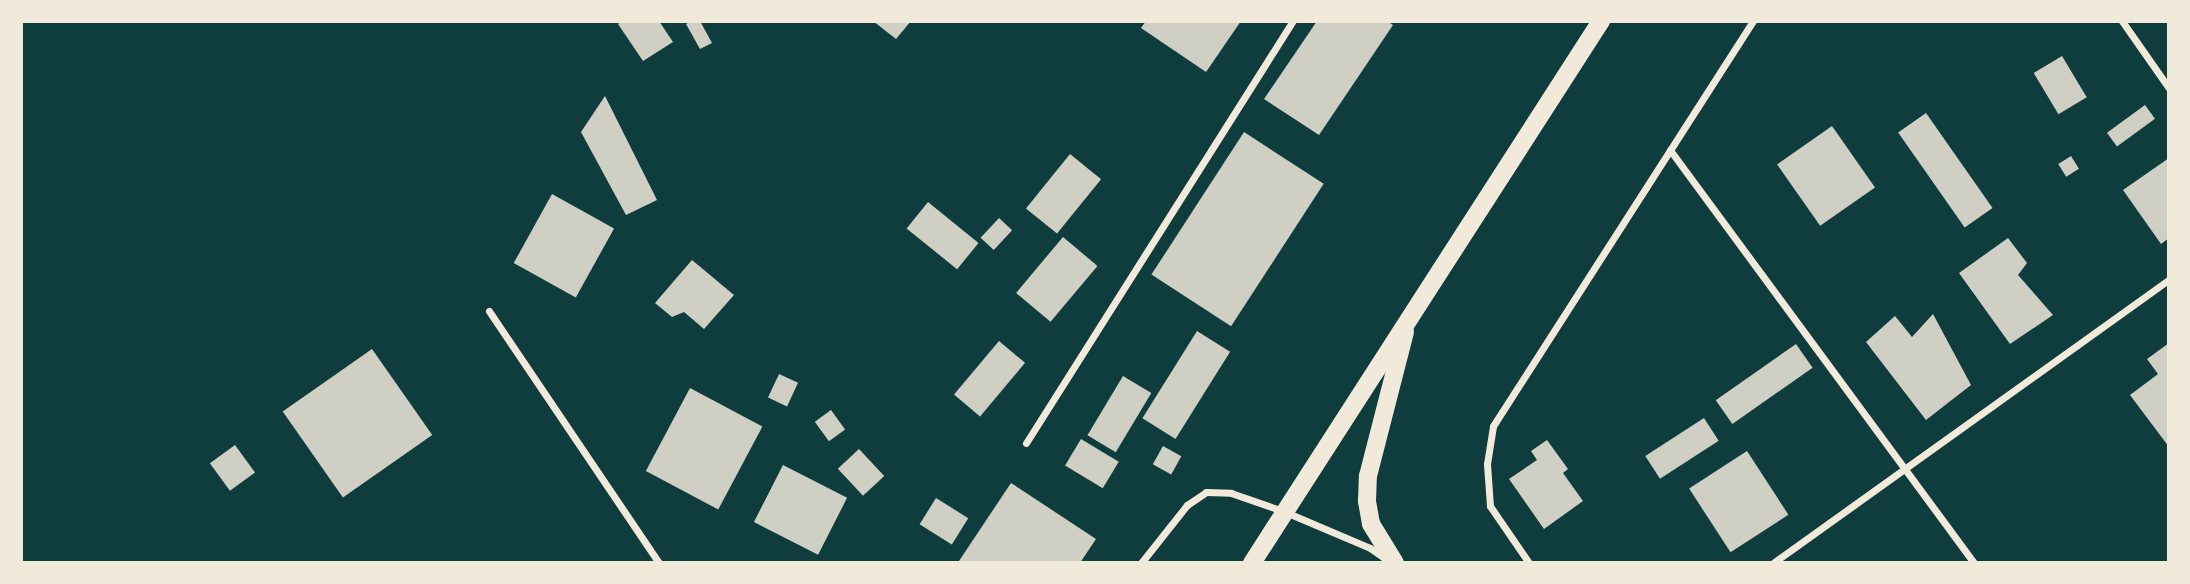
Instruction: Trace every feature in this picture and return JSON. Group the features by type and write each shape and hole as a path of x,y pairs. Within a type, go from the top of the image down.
{"main road":[{"path":"1252,563 1283,510 1601,21"},
{"path":"1393,563 1371,524 1367,501 1368,476 1410,316"}],"street":[{"path":"1026,443 1293,21"},
{"path":"1529,563 1490,506 1487,464 1493,426 1753,21"},
{"path":"2122,21 2169,88"},
{"path":"1670,150 1973,563"},
{"path":"1773,563 2169,280"},
{"path":"489,311 659,563"},
{"path":"1141,563 1187,505 1206,492 1231,493 1283,510 1370,548 1393,563"}],"building":[{"path":"622,21 659,21 673,42 643,61 618,24"},
{"path":"700,21 712,43 700,49 686,24"},
{"path":"873,21 911,21 896,39"},
{"path":"1146,21 1241,21 1206,72 1141,28"},
{"path":"1317,21 1387,21 1393,25 1319,135 1264,99"},
{"path":"2062,56 2087,97 2058,114 2034,73"},
{"path":"605,96 657,200 626,215 581,132"},
{"path":"2145,105 2155,119 2117,146 2107,133"},
{"path":"1926,113 1993,208 1965,228 1898,133"},
{"path":"1832,126 1875,187 1820,226 1777,164"},
{"path":"1244,132 1324,184 1231,326 1151,275"},
{"path":"1070,154 1101,179 1057,234 1026,208"},
{"path":"2071,156 2079,169 2066,177 2058,164"},
{"path":"2169,158 2169,238 2161,244 2123,190"},
{"path":"552,194 614,228 576,298 514,263"},
{"path":"928,202 979,243 957,269 907,228"},
{"path":"999,218 1012,230 994,250 981,238"},
{"path":"1063,237 1097,266 1051,322 1016,293"},
{"path":"2008,238 2027,263 2018,275 2053,315 2010,344 1959,273"},
{"path":"692,260 734,295 704,329 684,312 672,317 655,303"},
{"path":"1933,314 1971,385 1926,420 1866,342 1895,316 1912,337"},
{"path":"1197,331 1230,352 1175,439 1142,418"},
{"path":"999,341 1025,363 980,416 954,395"},
{"path":"2169,343 2169,447 2130,395 2158,374 2147,359"},
{"path":"1796,344 1813,368 1732,424 1716,400"},
{"path":"372,349 432,435 343,498 283,412"},
{"path":"779,374 798,383 787,406 768,398"},
{"path":"1123,376 1151,393 1116,452 1087,435"},
{"path":"690,388 762,426 718,509 646,471"},
{"path":"831,410 845,429 829,441 815,422"},
{"path":"1704,418 1719,441 1660,479 1645,456"},
{"path":"1081,439 1119,462 1103,488 1065,466"},
{"path":"1547,440 1568,469 1563,473 1583,501 1544,529 1509,479 1537,460 1531,451"},
{"path":"235,445 255,473 230,491 210,463"},
{"path":"1163,446 1181,456 1171,475 1153,464"},
{"path":"859,449 884,476 863,496 838,469"},
{"path":"1747,451 1788,515 1731,552 1689,489"},
{"path":"783,465 847,498 818,555 754,522"},
{"path":"1011,483 1096,539 1080,563 959,561"},
{"path":"936,498 968,518 952,544 920,524"}]}
